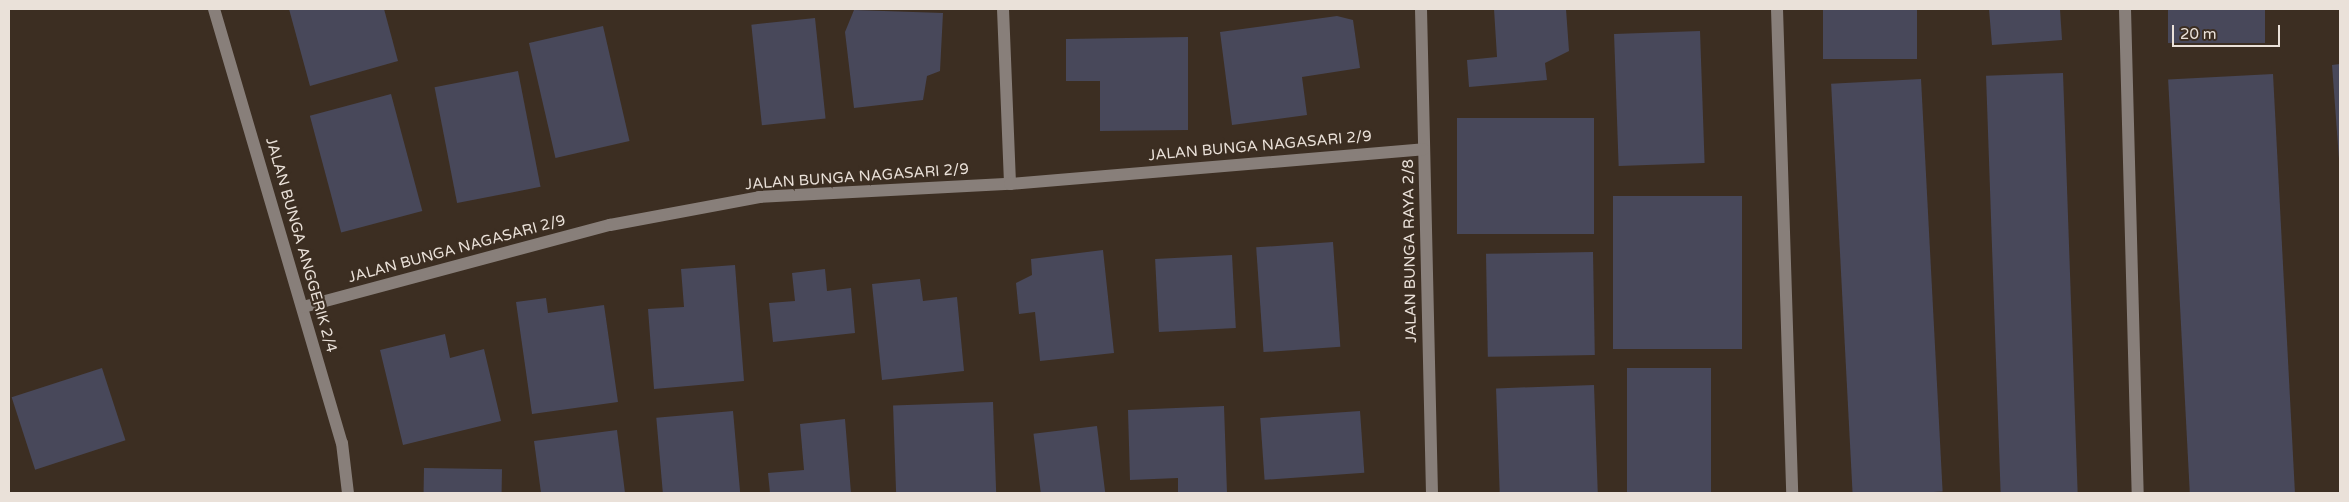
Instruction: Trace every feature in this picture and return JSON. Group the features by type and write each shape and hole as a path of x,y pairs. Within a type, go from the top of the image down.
{"street":[{"name":"JALAN BUNGA ANGGERIK 2/4","path":"214,9 342,443 348,493"},
{"path":"1004,9 1010,184"},
{"name":"JALAN BUNGA RAYA 2/8","path":"1421,9 1432,493"},
{"path":"1777,9 1792,493"},
{"path":"2125,9 2138,493"},
{"name":"JALAN BUNGA NAGASARI 2/9","path":"303,307 610,225 759,197 1010,184 1424,149"}],"building":[{"path":"289,9 384,9 398,61 310,86"},
{"path":"1494,9 1566,9 1569,51 1545,63 1547,80 1469,87 1467,60 1497,57"},
{"path":"1823,9 1917,9 1917,59 1823,59"},
{"path":"1989,9 2060,9 2062,40 1992,45"},
{"path":"2168,9 2265,9 2265,43 2168,43"},
{"path":"854,10 943,13 940,71 927,76 923,100 854,108 845,32"},
{"path":"1337,16 1353,20 1360,68 1302,77 1307,115 1232,125 1220,32"},
{"path":"815,18 826,118 762,125 751,25"},
{"path":"603,26 630,141 555,158 529,43"},
{"path":"1700,31 1705,163 1619,166 1614,34"},
{"path":"1188,37 1188,130 1100,131 1100,81 1066,81 1066,39"},
{"path":"2340,64 2340,159 2339,159 2332,65"},
{"path":"518,71 541,187 457,203 435,87"},
{"path":"2063,73 2078,493 2001,493 1986,76"},
{"path":"2273,74 2295,493 2190,493 2168,79"},
{"path":"1921,79 1943,491 1853,493 1831,84"},
{"path":"391,94 422,211 341,233 310,116"},
{"path":"1457,118 1594,118 1594,234 1457,234"},
{"path":"1613,196 1742,196 1742,349 1613,349"},
{"path":"1333,242 1340,347 1264,352 1256,247"},
{"path":"1103,250 1114,353 1040,361 1035,312 1019,314 1016,283 1032,275 1031,259"},
{"path":"1593,252 1595,355 1488,357 1486,254"},
{"path":"1232,255 1236,328 1159,332 1155,259"},
{"path":"735,265 744,381 654,389 648,309 684,307 681,269"},
{"path":"825,269 827,291 851,288 855,333 773,342 769,303 795,301 792,273"},
{"path":"920,279 923,301 957,297 964,371 882,380 872,284"},
{"path":"546,298 548,313 604,305 618,402 532,414 516,302"},
{"path":"445,334 450,358 484,349 501,421 403,445 380,350"},
{"path":"102,368 125,440 35,470 12,397"},
{"path":"1627,368 1711,368 1711,493 1627,493"},
{"path":"1594,385 1598,493 1500,493 1496,388"},
{"path":"993,402 996,493 896,493 893,405"},
{"path":"1224,406 1227,493 1178,493 1178,478 1130,480 1128,410"},
{"path":"733,411 740,493 663,493 656,418"},
{"path":"1360,411 1364,473 1265,480 1260,418"},
{"path":"845,419 851,493 770,493 768,473 804,470 800,424"},
{"path":"1097,426 1105,493 1041,493 1033,434"},
{"path":"617,430 625,493 541,493 534,441"},
{"path":"424,468 502,469 502,493 424,493"}]}
